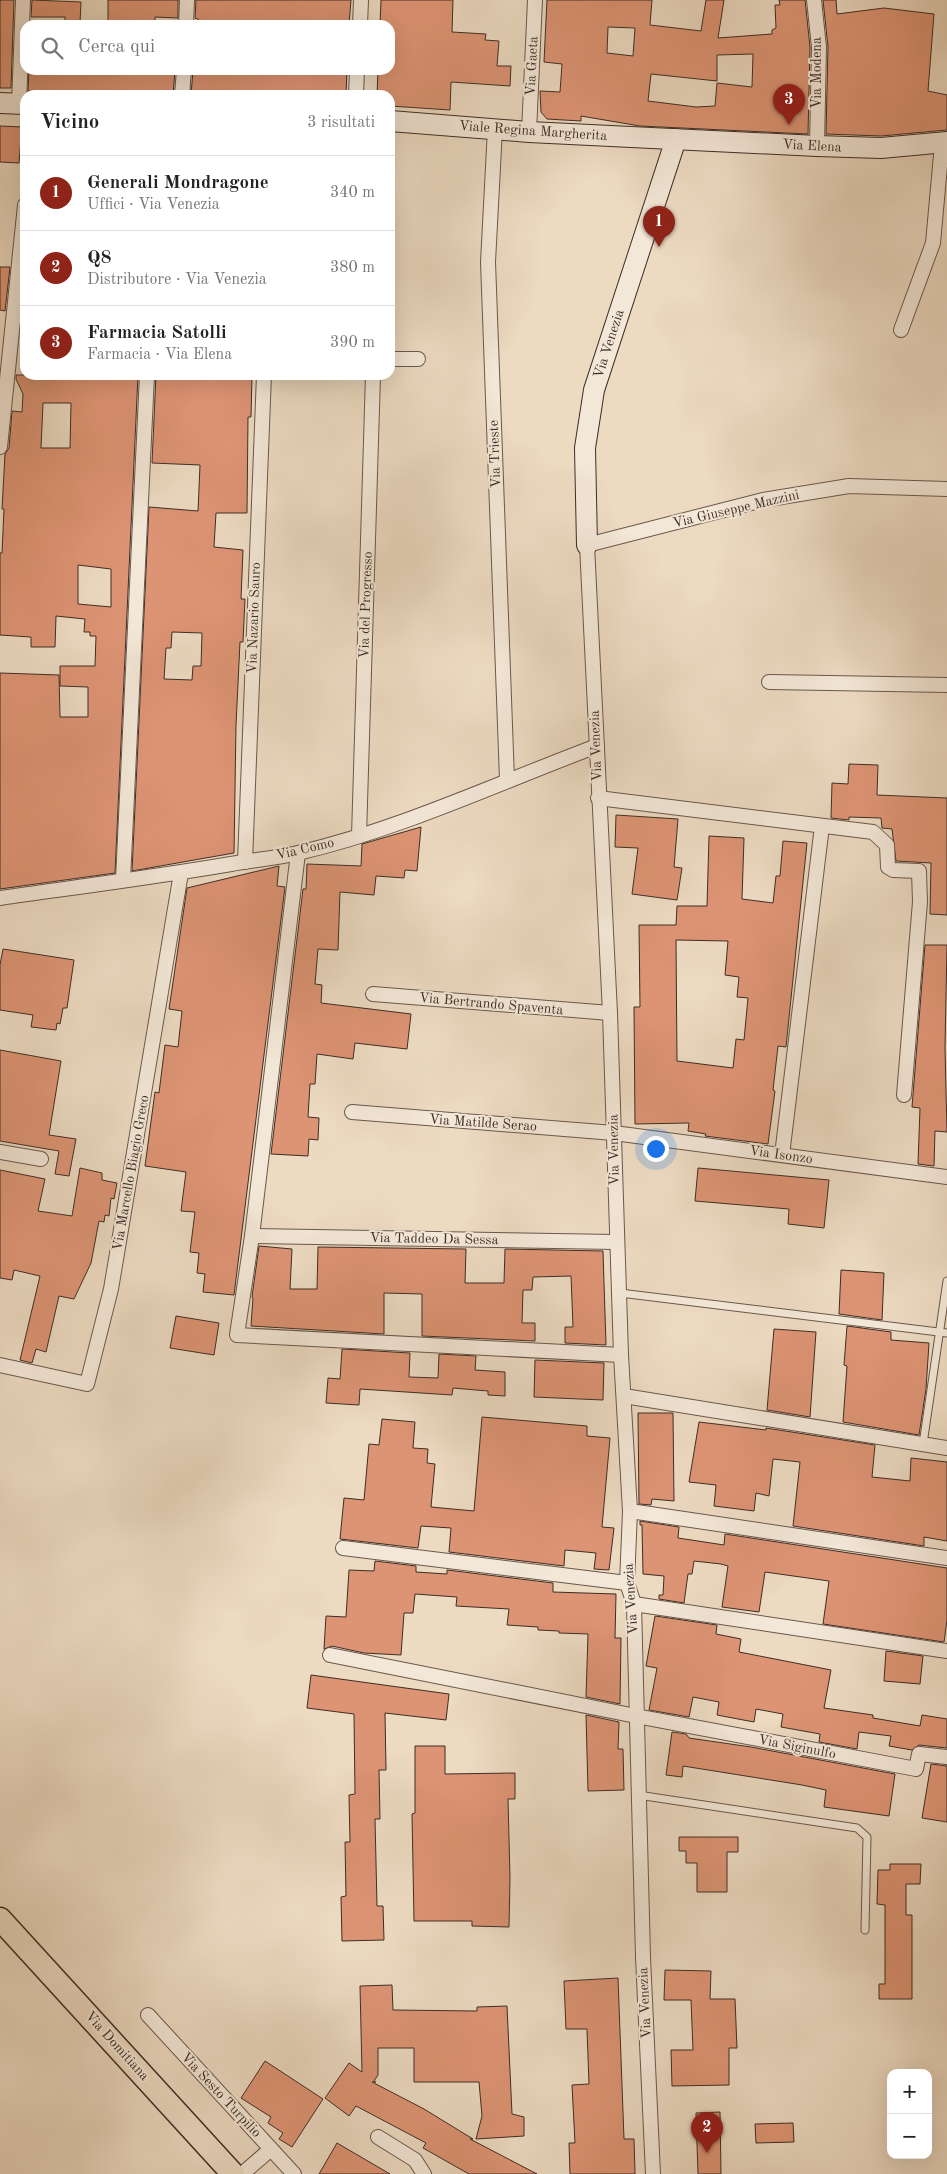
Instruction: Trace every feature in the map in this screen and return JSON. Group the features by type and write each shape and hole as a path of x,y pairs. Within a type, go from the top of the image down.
{"main road":[{"name":"Via Domitiana","path":"0,1919 233,2174"}],"street":[{"path":"21,20 23,0"},
{"path":"186,20 187,0"},
{"path":"360,20 362,0"},
{"name":"Via Gaeta","path":"529,132 535,0"},
{"name":"Via Modena","path":"814,0 819,47 817,146"},
{"path":"15,104 20,39"},
{"path":"182,90 184,75"},
{"path":"356,90 357,75"},
{"name":"Viale Regina Margherita","path":"395,121 529,132 676,139"},
{"name":"Via Trieste","path":"495,129 488,262 506,780"},
{"name":"Via Elena","path":"676,139 881,148 945,143"},
{"name":"Via Venezia","path":"653,2174 643,1957 634,1604 627,1583 630,1511 620,1355 620,1293 616,1242 610,1013 598,798 584,448 594,390 676,139"},
{"path":"901,330 933,243 945,143"},
{"path":"0,447 20,253"},
{"path":"395,359 418,359"},
{"path":"123,880 147,380"},
{"name":"Via Nazario Sauro","path":"245,862 264,380"},
{"name":"Via del Progresso","path":"359,836 373,380"},
{"name":"Via Giuseppe Mazzini","path":"587,545 772,498 849,486 947,489"},
{"path":"769,682 947,685"},
{"name":"Via Como","path":"0,898 181,873 298,853 359,836 468,797 506,780 597,746"},
{"path":"598,798 873,832 887,845 888,867 893,870 920,872 920,902 904,1095"},
{"path":"782,1155 822,826"},
{"path":"298,853 252,1236 238,1335 620,1355"},
{"name":"Via Marcello Biagio Greco","path":"0,1365 87,1384 111,1289 181,873"},
{"name":"Via Bertrando Spaventa","path":"373,994 610,1013"},
{"name":"Via Matilde Serao","path":"352,1112 614,1133"},
{"name":"Via Isonzo","path":"614,1133 947,1177"},
{"path":"0,1152 41,1159"},
{"name":"Via Taddeo Da Sessa","path":"252,1236 616,1242"},
{"path":"624,1396 947,1448"},
{"path":"630,1511 947,1558"},
{"path":"343,1548 627,1583"},
{"path":"634,1604 947,1651"},
{"path":"330,1656 636,1716"},
{"name":"Via Siginulfo","path":"636,1716 916,1769 920,1754 947,1757"},
{"name":"Via Sesto Turpilio","path":"148,2015 294,2174"},
{"path":"378,2137 415,2160 424,2174"},
{"path":"242,2174 271,2149"}],"lane":[{"path":"923,1444 944,1333 947,1282"},
{"path":"620,1293 944,1333"},
{"path":"638,1795 857,1828 867,1838 865,1930"}],"building":[{"path":"0,0 14,0 11,88 0,88"},
{"path":"32,0 81,2 80,20 65,20 65,17 31,17"},
{"path":"108,0 178,0 178,18 155,17 155,20 108,20"},
{"path":"196,0 351,0 349,20 198,20 195,18"},
{"path":"381,0 453,0 452,32 486,34 485,40 499,41 497,66 511,66 510,86 451,82 450,110 395,106 395,90 377,90 378,75 395,75 395,20 380,20"},
{"path":"547,0 652,0 650,25 701,31 706,0 724,0 718,38 772,34 772,30 776,28 775,5 780,5 779,0 805,0 810,47 808,134 640,126 581,116 581,121 547,119 541,112 540,91 560,92 562,64 544,62","holes":["608,27 635,28 633,56 607,53","753,54 752,87 717,83 715,106 696,107 648,101 651,74 717,81 717,55"]},
{"path":"823,0 836,0 837,14 884,8 934,14 928,91 947,95 947,130 881,136 826,134 828,47"},
{"path":"29,75 175,75 173,90 28,90"},
{"path":"193,75 347,75 346,90 191,90"},
{"path":"0,126 20,127 19,163 0,162"},
{"path":"0,267 10,267 5,311 0,310"},
{"path":"16,375 20,375 20,380 138,380 115,873 0,889 0,673 59,675 60,717 88,717 88,687 60,686 60,666 95,666 96,636 90,636 90,632 84,632 85,619 56,616 55,647 31,647 31,637 0,635 0,553 2,553 5,454 9,448 12,411 22,412 23,394","holes":["43,403 71,403 70,448 41,448","78,565 111,569 111,607 78,604"]},
{"path":"156,380 252,380 251,417 248,417 247,513 216,513 214,547 243,550 241,599 245,599 243,642 240,642 236,725 234,853 132,871 149,507 198,511 200,465 152,463","holes":["172,632 202,633 201,666 193,666 192,680 164,679 166,648 171,648"]},
{"path":"849,764 878,765 877,795 947,798 947,915 930,914 931,863 896,861 892,829 882,828 881,818 849,817 849,820 831,818 832,783 848,784"},
{"path":"616,815 678,819 674,867 682,868 677,900 632,894 638,848 615,847"},
{"path":"421,827 417,871 405,870 404,878 376,876 374,895 340,892 338,950 318,949 315,984 322,985 321,1003 411,1014 407,1049 355,1043 353,1059 317,1054 315,1084 310,1084 308,1117 319,1118 318,1140 309,1139 308,1156 271,1154 303,889 306,889 307,864 361,866 362,844"},
{"path":"709,836 744,838 742,899 773,903 776,876 780,876 783,841 807,843 786,1047 778,1046 773,1090 775,1091 768,1144 705,1136 706,1134 688,1131 689,1123 635,1124 634,1007 640,1007 639,925 676,925 677,906 707,906","holes":["676,940 728,941 725,975 739,977 737,997 748,998 744,1040 736,1039 733,1068 677,1061"]},
{"path":"279,866 277,886 285,887 234,1295 203,1292 205,1274 197,1273 199,1253 190,1252 195,1212 181,1211 186,1172 145,1166 155,1092 159,1093 165,1045 178,1047 182,1011 169,1009 187,888"},
{"path":"925,945 947,945 945,1048 947,1132 935,1131 934,1166 918,1164 920,1108 912,1107"},
{"path":"3,949 74,960 67,1008 63,1008 60,1024 57,1023 56,1030 31,1027 33,1015 0,1010 0,965"},
{"path":"0,1050 61,1061 49,1135 76,1139 69,1176 55,1174 59,1151 0,1141"},
{"path":"80,1168 102,1173 102,1180 117,1183 114,1199 111,1198 109,1216 105,1215 104,1222 99,1221 91,1263 74,1299 59,1296 46,1352 36,1349 32,1363 20,1360 40,1276 14,1270 12,1280 0,1278 0,1170 45,1179 38,1211 72,1216"},
{"path":"698,1168 829,1180 824,1228 788,1224 789,1209 695,1201"},
{"path":"259,1246 292,1249 290,1289 317,1289 318,1247 466,1249 465,1283 504,1283 505,1249 603,1251 606,1345 565,1343 565,1327 573,1327 571,1276 533,1277 532,1290 523,1290 522,1323 535,1323 535,1341 422,1336 422,1294 384,1293 384,1334 251,1326 252,1297"},
{"path":"841,1270 884,1273 882,1320 839,1314"},
{"path":"176,1316 219,1323 214,1355 170,1348"},
{"path":"847,1326 891,1332 891,1340 929,1343 926,1389 919,1435 843,1422 847,1366 844,1365"},
{"path":"774,1329 816,1332 810,1417 767,1410"},
{"path":"342,1349 410,1353 409,1377 438,1378 439,1354 476,1356 475,1370 505,1372 505,1396 488,1395 488,1391 453,1388 452,1395 360,1389 359,1405 326,1403 328,1378 340,1379"},
{"path":"535,1360 604,1363 603,1400 534,1397"},
{"path":"638,1413 673,1413 674,1501 652,1499 651,1505 639,1504"},
{"path":"482,1417 587,1426 587,1436 610,1438 602,1527 614,1528 609,1570 594,1569 596,1553 565,1550 564,1566 449,1552 451,1528 421,1526 418,1548 340,1539 344,1498 364,1500 369,1444 379,1445 382,1419 415,1422 413,1448 428,1449 427,1463 435,1464 431,1507 474,1511"},
{"path":"699,1422 766,1430 766,1428 875,1445 872,1477 910,1481 911,1458 947,1462 947,1541 924,1537 924,1546 793,1526 800,1462 773,1459 769,1496 756,1493 754,1511 714,1506 716,1485 689,1482"},
{"path":"640,1521 679,1527 678,1538 724,1545 725,1534 947,1568 947,1620 944,1642 823,1624 829,1581 765,1572 759,1612 722,1607 728,1566 721,1564 694,1561 692,1574 688,1574 684,1603 659,1599 659,1595 663,1595 664,1576 643,1574 642,1525 640,1525"},
{"path":"375,1561 416,1566 416,1572 447,1574 447,1570 553,1583 553,1592 616,1594 615,1638 621,1638 620,1704 586,1697 588,1634 559,1633 559,1631 538,1630 538,1627 507,1625 509,1609 456,1606 457,1597 415,1594 413,1613 404,1613 401,1655 364,1653 332,1646 324,1649 326,1616 346,1617 349,1570 374,1571"},
{"path":"655,1616 717,1625 716,1634 741,1639 739,1652 831,1670 824,1708 873,1715 873,1718 920,1726 922,1715 947,1719 947,1748 919,1745 912,1750 889,1746 891,1736 859,1732 857,1749 819,1742 820,1734 781,1727 783,1714 756,1709 754,1722 717,1715 719,1702 693,1697 689,1717 649,1710 657,1668 646,1666"},
{"path":"886,1651 923,1656 920,1684 884,1681"},
{"path":"311,1675 449,1694 446,1720 385,1713 386,1770 379,1770 380,1819 375,1819 377,1906 383,1906 384,1940 342,1941 341,1897 346,1896 345,1842 350,1842 349,1795 355,1794 354,1714 307,1708"},
{"path":"586,1715 619,1722 618,1749 623,1749 624,1790 588,1791"},
{"path":"672,1732 686,1734 689,1738 751,1747 895,1774 889,1816 824,1807 826,1790 802,1785 683,1766 682,1777 666,1775"},
{"path":"415,1746 445,1746 445,1774 515,1773 515,1799 508,1799 509,1927 472,1926 472,1921 414,1921 412,1814 415,1813"},
{"path":"931,1764 947,1766 947,1822 922,1818"},
{"path":"679,1837 738,1837 738,1852 727,1852 727,1892 697,1892 697,1863 686,1863 686,1851 679,1851"},
{"path":"890,1864 921,1864 920,1884 906,1884 906,1915 912,1915 912,1999 879,1999 879,1984 885,1984 885,1905 877,1904 878,1870 890,1870"},
{"path":"665,1970 711,1971 710,1999 735,1999 737,2048 729,2048 729,2085 672,2086 671,2050 693,2050 691,2000 664,2000"},
{"path":"618,1978 624,2139 634,2139 635,2174 570,2174 569,2143 575,2143 572,2085 589,2084 587,2029 566,2029 564,1981"},
{"path":"392,1985 393,2010 477,2011 477,2007 507,2006 512,2114 524,2117 524,2136 476,2139 482,2116 479,2082 414,2082 414,2048 378,2048 378,2075 374,2081 376,2082 372,2082 424,2109 473,2139 470,2139 537,2174 469,2174 423,2148 426,2143 356,2106 349,2116 325,2098 349,2063 362,2072 360,1986"},
{"path":"265,2061 323,2099 292,2147 279,2139 283,2133 268,2123 271,2117 241,2098"},
{"path":"720,2112 721,2174 698,2174 696,2113"},
{"path":"793,2123 794,2142 756,2143 755,2124"},
{"path":"337,2143 390,2174 319,2174"}],"place":[{"name":"Farmacia Satolli","path":"789,125"},
{"name":"Generali Mondragone","path":"659,247"},
{"name":"Q8","path":"707,2153"}]}
